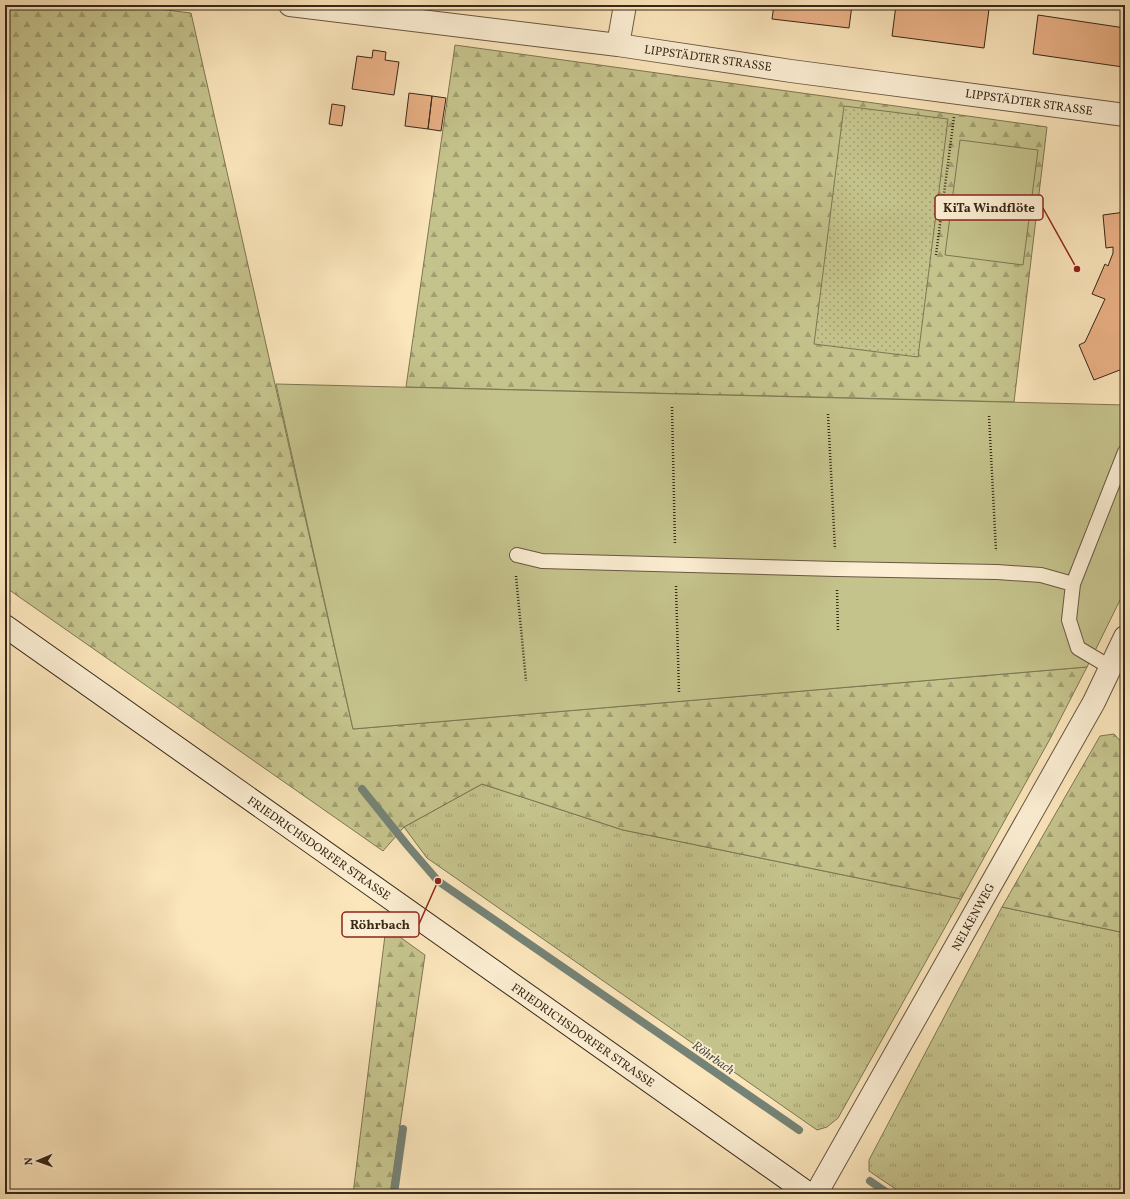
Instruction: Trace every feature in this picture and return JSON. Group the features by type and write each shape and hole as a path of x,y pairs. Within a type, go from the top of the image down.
{"street":[{"name":"LIPPSTÄDTER STRASSE","path":"290,5 618,45 791,71 1125,115"},
{"path":"618,45 625,5"},
{"name":"FRIEDRICHSDORFER STRASSE","path":"5,626 809,1194"},
{"name":"NELKENWEG","path":"816,1194 1090,709 1125,637"}],"lane":[{"path":"1110,667 1078,648 1069,620 1073,584 1125,452"},
{"path":"517,555 542,561 997,572 1041,576 1073,584"}],"path":[{"path":"936,255 956,92"},
{"path":"672,407 679,692"},
{"path":"828,414 838,631"},
{"path":"989,416 997,572"},
{"path":"517,555 516,570 526,681"}],"green space":[{"path":"5,5 126,5 191,13 353,729 1087,667 1050,739 961,899 623,830 482,784 404,827 383,851 5,587"},
{"path":"455,45 1047,127 1014,402 406,387"},
{"path":"844,106 948,119 918,357 814,344"},
{"path":"960,140 1038,150 1023,265 945,255"},
{"path":"276,384 1125,405 1125,590 1087,667 353,729"},
{"path":"1114,734 1125,746 1125,933 1002,907 1100,736"},
{"path":"482,784 623,830 961,899 838,1118 827,1127 817,1130 427,858 404,827"},
{"path":"1002,907 1125,933 1125,1194 903,1194 869,1171 869,1160"},
{"path":"386,927 425,955 390,1194 353,1194"}],"building":[{"path":"774,5 852,5 849,28 772,19"},
{"path":"896,5 958,5 989,9 984,48 892,36"},
{"path":"1038,15 1125,28 1125,56 1123,67 1033,54"},
{"path":"373,50 386,52 385,60 399,62 394,95 352,89 357,56 372,58"},
{"path":"409,93 432,96 428,129 405,126"},
{"path":"432,96 446,98 441,131 428,129"},
{"path":"332,104 345,106 342,126 329,124"},
{"path":"1125,212 1125,368 1094,380 1079,345 1085,342 1105,299 1092,294 1105,264 1108,266 1113,253 1113,247 1106,248 1103,215"}],"waterway":[{"name":"Röhrbach","path":"362,789 438,881 799,1130"},
{"path":"394,1194 403,1129"},
{"name":"Röhrbach","path":"870,1181 889,1194"}],"place":[{"name":"KiTa Windflöte","path":"1077,269"},
{"name":"Röhrbach","path":"438,881"}]}
